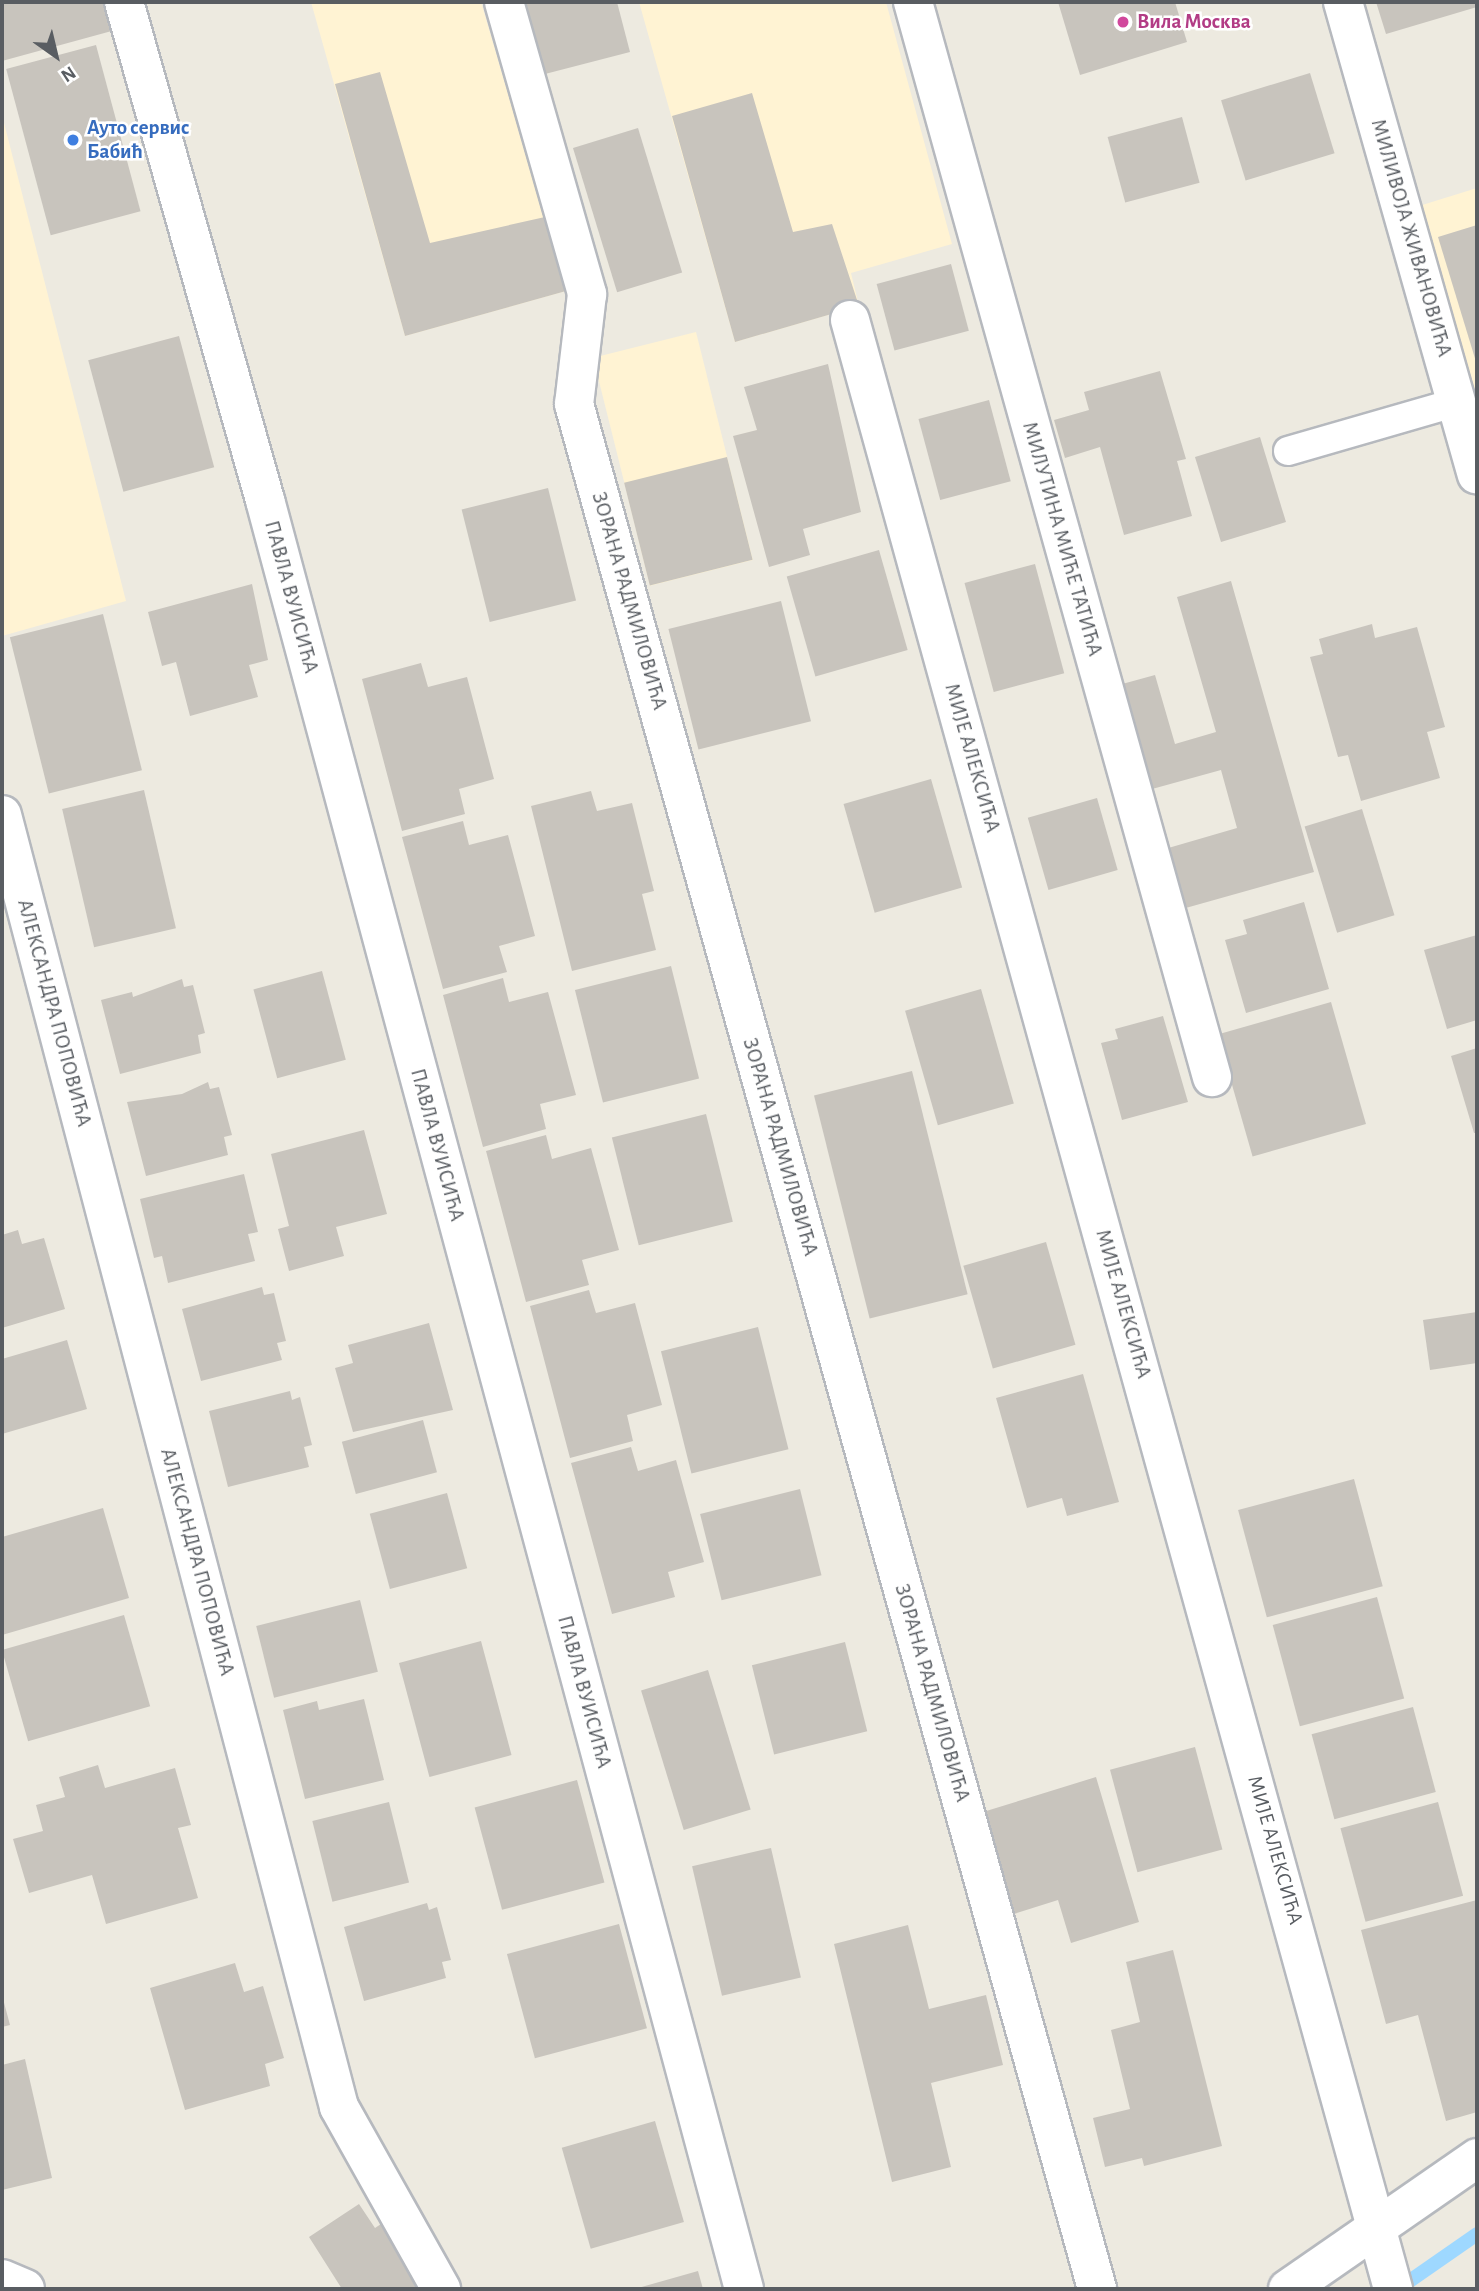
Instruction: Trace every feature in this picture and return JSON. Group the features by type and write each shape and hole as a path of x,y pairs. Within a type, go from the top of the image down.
{"street":[{"name":"ПАВЛА ВУИСИЋА","path":"124,2 265,500 744,2289"},
{"name":"ЗОРАНА РАДМИЛОВИЋА","path":"504,2 587,295 574,404 1097,2289"},
{"name":"МИЛУТИНА МИЋЕ ТАТИЋА","path":"913,2 1212,1077"},
{"name":"МИЛИВОЈА ЖИВАНОВИЋА","path":"1343,2 1477,474"},
{"name":"МИЈЕ АЛЕКСИЋА","path":"850,320 1391,2282"},
{"name":"АЛЕКСАНДРА ПОПОВИЋА","path":"2,815 339,2107 441,2289"},
{"path":"1288,2289 1377,2232 1477,2158"},
{"path":"2,2278 25,2289"}],"lane":[{"path":"1288,451 1458,402"}],"shaded area":[{"path":"311,2 481,2 566,291 405,336"},
{"path":"639,2 886,2 952,244 851,273 859,306 735,342"},
{"path":"2,115 126,601 2,636"},
{"path":"1477,188 1477,397 1419,206"},
{"path":"696,332 753,560 650,586 593,358"}],"building":[{"path":"2,2 112,2 119,29 2,61"},
{"path":"526,2 617,2 630,52 545,74"},
{"name":"Вила Москва","path":"1058,2 1175,2 1187,42 1080,75"},
{"path":"1376,2 1477,2 1477,7 1386,34"},
{"name":"Ауто сервис Бабић","path":"96,45 141,211 51,235 6,69"},
{"path":"380,72 430,243 545,217 566,291 405,336 335,84"},
{"path":"1310,73 1335,153 1246,181 1221,100"},
{"path":"752,93 793,232 832,224 859,306 735,342 672,116"},
{"path":"1182,117 1200,183 1125,203 1108,137"},
{"path":"638,128 682,272 617,292 573,148"},
{"path":"1477,225 1477,365 1438,237"},
{"path":"951,264 969,331 894,351 877,284"},
{"path":"179,336 214,467 123,492 88,360"},
{"path":"828,364 861,512 803,529 810,555 769,567 733,436 757,430 744,387"},
{"path":"1160,371 1186,459 1177,461 1192,516 1124,535 1100,447 1065,458 1054,420 1089,410 1084,392"},
{"path":"989,400 1011,481 940,500 918,419"},
{"path":"1260,437 1286,522 1221,542 1195,457"},
{"path":"727,457 753,560 650,585 624,483"},
{"path":"548,488 576,601 490,622 462,510"},
{"path":"879,550 908,650 815,676 787,576"},
{"path":"1035,564 1064,673 994,692 964,583"},
{"path":"1231,581 1314,872 1175,911 1158,851 1237,828 1221,770 1134,794 1104,689 1155,675 1175,744 1216,732 1177,597"},
{"path":"252,584 268,660 249,665 258,697 190,716 176,662 162,666 148,612"},
{"path":"781,601 811,721 698,749 668,629"},
{"path":"103,614 142,770 49,793 10,637"},
{"path":"1372,624 1375,638 1417,627 1445,727 1427,732 1440,778 1361,801 1348,755 1338,757 1310,657 1323,654 1319,639"},
{"path":"421,663 428,687 467,677 494,779 459,789 465,814 402,831 362,679"},
{"path":"931,779 962,888 875,913 844,804"},
{"path":"144,790 176,928 94,947 62,809"},
{"path":"591,791 597,811 632,803 654,891 642,894 656,950 572,971 531,806"},
{"path":"1097,798 1118,870 1048,890 1028,818"},
{"path":"1362,809 1394,915 1337,933 1305,827"},
{"path":"463,821 469,845 508,835 535,936 499,946 507,972 443,989 402,837"},
{"path":"1304,902 1329,989 1246,1013 1225,940 1247,934 1243,920"},
{"path":"1477,935 1477,1020 1447,1029 1424,950"},
{"path":"671,966 699,1079 603,1103 575,990"},
{"path":"322,971 346,1060 277,1078 253,989"},
{"path":"503,978 509,1002 548,992 576,1095 540,1104 546,1129 483,1147 443,995"},
{"path":"182,979 184,987 193,985 205,1033 198,1035 201,1053 120,1074 101,1000 132,992 133,997"},
{"path":"981,989 1014,1103 938,1125 905,1011"},
{"path":"1331,1002 1366,1124 1253,1157 1218,1035"},
{"path":"1163,1016 1188,1102 1122,1120 1101,1043 1118,1039 1115,1029"},
{"path":"1477,1048 1477,1133 1474,1133 1451,1056"},
{"path":"912,1071 968,1294 870,1319 814,1095"},
{"path":"208,1082 210,1089 219,1087 232,1135 224,1137 228,1155 146,1176 127,1102 182,1094"},
{"path":"706,1114 733,1222 639,1245 612,1137"},
{"path":"364,1130 387,1214 336,1227 344,1256 289,1271 278,1229 289,1226 271,1154"},
{"path":"546,1135 552,1159 591,1148 619,1250 582,1260 589,1285 526,1302 486,1151"},
{"path":"244,1174 258,1232 248,1234 255,1261 168,1283 162,1256 154,1258 140,1199"},
{"path":"18,1230 22,1244 44,1238 65,1309 2,1328 2,1235"},
{"path":"1046,1242 1075,1345 993,1369 963,1266"},
{"path":"262,1287 264,1295 274,1293 286,1341 277,1343 282,1360 201,1381 182,1309"},
{"path":"589,1290 596,1313 635,1303 662,1405 627,1415 633,1441 570,1458 530,1306"},
{"path":"1477,1312 1477,1363 1430,1370 1423,1320"},
{"path":"429,1323 453,1410 353,1432 335,1368 353,1363 348,1345"},
{"path":"758,1327 788,1449 691,1473 661,1351"},
{"path":"67,1340 87,1409 2,1434 2,1359"},
{"path":"1083,1374 1119,1502 1067,1516 1062,1498 1027,1508 996,1398"},
{"path":"290,1391 292,1400 300,1397 312,1445 304,1447 309,1467 228,1487 209,1411"},
{"path":"423,1420 437,1472 356,1494 342,1442"},
{"path":"631,1447 638,1471 676,1460 704,1562 668,1572 675,1597 612,1614 571,1463"},
{"path":"1354,1479 1383,1586 1267,1617 1238,1510"},
{"path":"800,1489 822,1575 722,1600 700,1514"},
{"path":"447,1493 467,1568 390,1589 370,1514"},
{"path":"103,1508 129,1598 2,1635 2,1537"},
{"path":"1377,1597 1404,1698 1300,1726 1273,1625"},
{"path":"360,1600 378,1672 274,1698 256,1626"},
{"path":"124,1615 150,1706 28,1741 2,1650"},
{"path":"481,1641 512,1755 429,1777 399,1663"},
{"path":"845,1642 867,1731 774,1754 752,1665"},
{"path":"708,1670 751,1810 684,1830 641,1690"},
{"path":"364,1699 384,1780 305,1799 283,1710 317,1701 319,1710"},
{"path":"1413,1707 1436,1792 1334,1819 1312,1734"},
{"path":"1195,1747 1222,1849 1137,1872 1110,1770"},
{"path":"98,1765 105,1788 175,1768 191,1825 178,1828 198,1898 106,1924 92,1875 29,1893 13,1839 43,1831 36,1805 65,1797 59,1777"},
{"path":"1096,1777 1139,1922 1071,1943 1058,1900 1014,1914 983,1812"},
{"path":"577,1780 604,1882 502,1910 475,1807"},
{"path":"389,1802 409,1883 332,1902 312,1821"},
{"path":"1438,1802 1463,1896 1366,1922 1340,1828"},
{"path":"771,1848 801,1978 722,1996 692,1866"},
{"path":"1477,1900 1477,2112 1446,2121 1418,2015 1386,2024 1361,1930"},
{"path":"427,1903 429,1910 437,1907 451,1960 442,1962 446,1978 364,2001 344,1927"},
{"path":"619,1924 647,2028 535,2058 507,1954"},
{"path":"908,1925 929,2009 986,1995 1003,2065 931,2083 951,2167 892,2182 834,1944"},
{"path":"1173,1950 1222,2146 1144,2166 1142,2158 1105,2167 1093,2118 1130,2109 1111,2030 1140,2022 1126,1962"},
{"path":"235,1963 244,1992 263,1986 284,2058 265,2064 270,2086 185,2110 150,1988"},
{"path":"2,1995 10,2025 2,2027"},
{"path":"25,2059 52,2178 2,2190 2,2065"},
{"path":"655,2121 684,2222 591,2249 562,2148"},
{"path":"359,2204 375,2228 381,2224 424,2289 342,2289 309,2237"},
{"path":"698,2271 703,2289 638,2289 638,2288"}],"waterway":[{"path":"1398,2289 1477,2234"}],"place":[{"name":"Вила Москва","path":"1123,22"},
{"name":"Ауто сервис Бабић","path":"73,140"}]}
